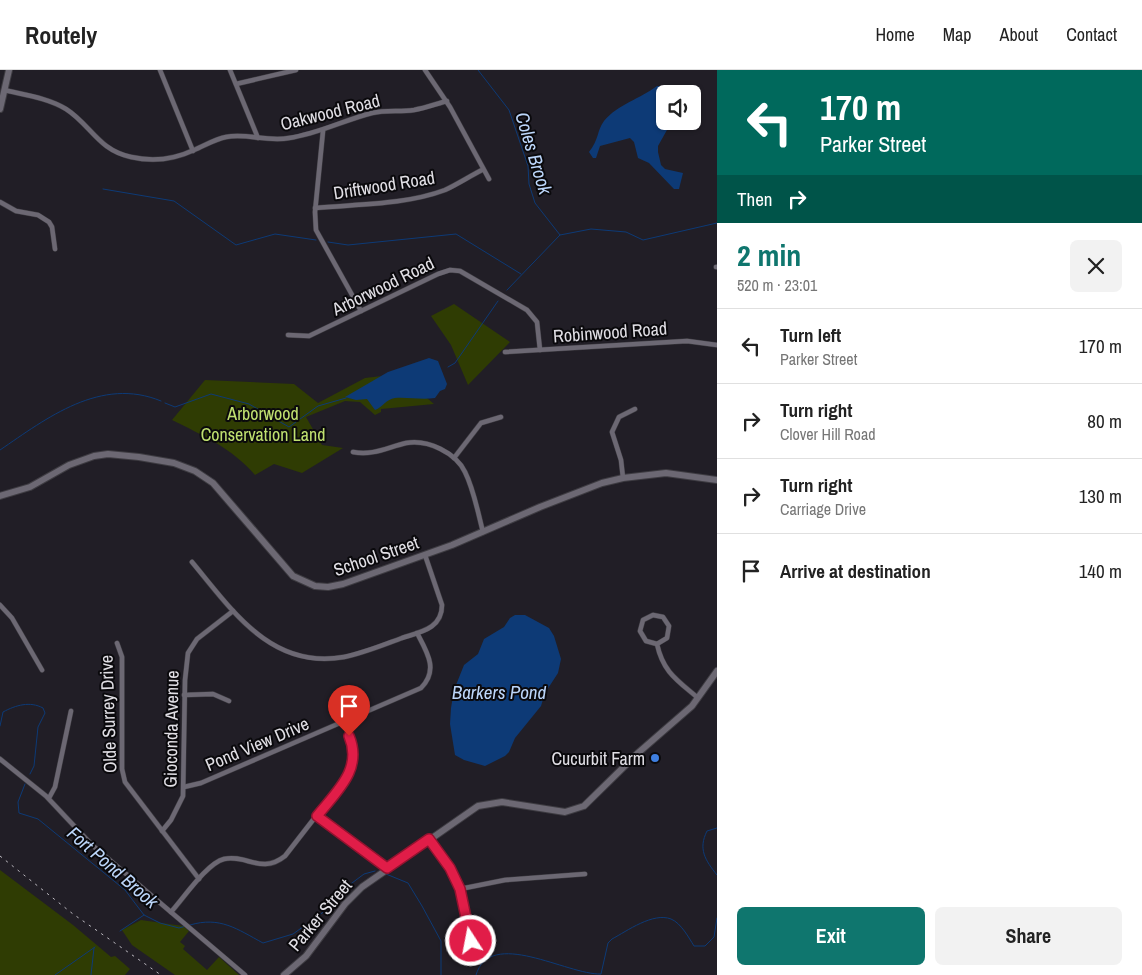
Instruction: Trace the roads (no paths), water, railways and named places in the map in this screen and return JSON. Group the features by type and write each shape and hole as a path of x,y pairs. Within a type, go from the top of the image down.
{"street":[{"path":"0,110 9,70"},
{"path":"160,70 192,151"},
{"path":"230,70 258,138"},
{"path":"236,84 296,70"},
{"path":"425,70 447,102 488,180"},
{"name":"Oakwood Road","path":"4,90 42,99 66,109 96,139 108,148 130,157 160,160 192,151 226,137 265,140 291,138 323,131 356,117 374,113 414,110 447,102"},
{"path":"323,131 315,208 317,234 360,311"},
{"name":"Driftwood Road","path":"315,208 399,200 430,194 452,186 482,170"},
{"path":"0,202 16,211 38,215 49,222 52,227 55,249"},
{"name":"Arborwood Road","path":"288,335 309,336 442,272 460,271 533,316 538,325 540,350"},
{"name":"Robinwood Road","path":"505,352 682,341 717,344"},
{"path":"623,478 612,432 619,417 634,409"},
{"path":"454,458 481,423 501,417"},
{"path":"354,452 373,453 410,442 432,446 454,458 465,472 483,532"},
{"name":"School Street","path":"0,496 30,487 66,466 85,458 108,454 150,458 188,468 213,483 286,570 308,584 322,587 335,586 426,555 548,504 623,478 666,474 717,480"},
{"path":"192,562 245,625 268,642 285,650 310,657 345,656 417,633 436,624 442,612 441,601 426,555"},
{"path":"0,605 12,618 42,670"},
{"name":"Gioconda Avenue","path":"162,831 180,804 184,787 184,694 189,649 206,630 233,611"},
{"path":"654,615 664,618 670,629 666,640 658,644 646,641 640,631 643,620 654,615"},
{"name":"Pond View Drive","path":"184,787 201,783 417,690 425,684 430,676 431,666 417,633"},
{"name":"Olde Surrey Drive","path":"117,643 122,657 123,778 199,879"},
{"path":"658,644 661,660 668,672 698,698"},
{"name":"Parker Street","path":"284,975 306,956 351,898 387,868 475,808 485,803 506,802 565,812 584,806 698,698 717,671"},
{"path":"184,694 213,694 229,701"},
{"path":"49,798 55,787 71,711"},
{"path":"171,912 199,879 224,860 265,865 280,859 317,816 346,779 353,766 354,749 344,722"},
{"path":"0,759 49,798 92,845 245,975"},
{"path":"317,816 387,868"},
{"path":"429,839 450,868 460,889 468,926 472,944 479,948 484,946 487,941 485,933 468,926"},
{"path":"460,889 506,880 585,874"}],"water":[{"path":"656,87 656,130 667,130 658,146 658,152 661,165 665,169 683,173 679,189 674,189 649,163 638,158 634,142 630,138 600,146 596,158 593,158 589,152 604,121 622,106"},
{"path":"429,358 438,361 447,384 445,389 440,391 435,398 395,398 375,410 367,399 356,400 345,397 388,372"},
{"name":"Barkers Pond","path":"515,615 525,615 549,628 554,636 561,659 558,673 545,693 541,706 515,738 509,752 485,766 464,760 455,755 450,724 454,690 464,665 478,654 484,639 504,627 510,618"}],"waterway":[{"name":"Coles Brook","path":"478,70 509,110 528,166 529,184 535,203 560,235 591,229 626,232 643,240 717,223"},
{"path":"103,189 174,201 236,245 275,234 316,240"},
{"path":"328,242 348,245 456,234 521,274"},
{"path":"507,290 560,235"},
{"path":"448,367 455,363 498,301"},
{"path":"0,450 56,414 96,397 117,394 139,395 161,401"},
{"path":"165,403 175,407 211,394 249,404 289,427 318,406 346,398"},
{"name":"Fort Pond Brook","path":"0,726 3,712 13,707 28,704 43,708 45,713 38,727 34,766 30,774"},
{"name":"Fort Pond Brook","path":"25,784 18,802 19,813 38,819 125,890 144,915 160,923 179,928 186,926"},
{"name":"Fort Pond Brook","path":"717,828 707,831 703,843 706,859 717,875"},
{"name":"Fort Pond Brook","path":"190,925 210,922 228,925 263,943 293,934 329,908 348,886 364,874 375,871"},
{"name":"Fort Pond Brook","path":"386,874 408,883 422,906 441,941 441,975"},
{"path":"120,931 144,915"},
{"name":"Fort Pond Brook","path":"476,975 484,961 497,955 513,954 601,974 608,943 640,923 656,918 671,919 681,927 694,946 705,946 714,937 717,918"},
{"path":"55,975 95,947"},
{"path":"91,975 94,948"}],"railway":[{"path":"0,856 73,914 161,975"}],"place":[{"name":"Cucurbit Farm","path":"655,758"}],"park label":[{"name":"Arborwood Conservation Land","path":"263,423"}]}
